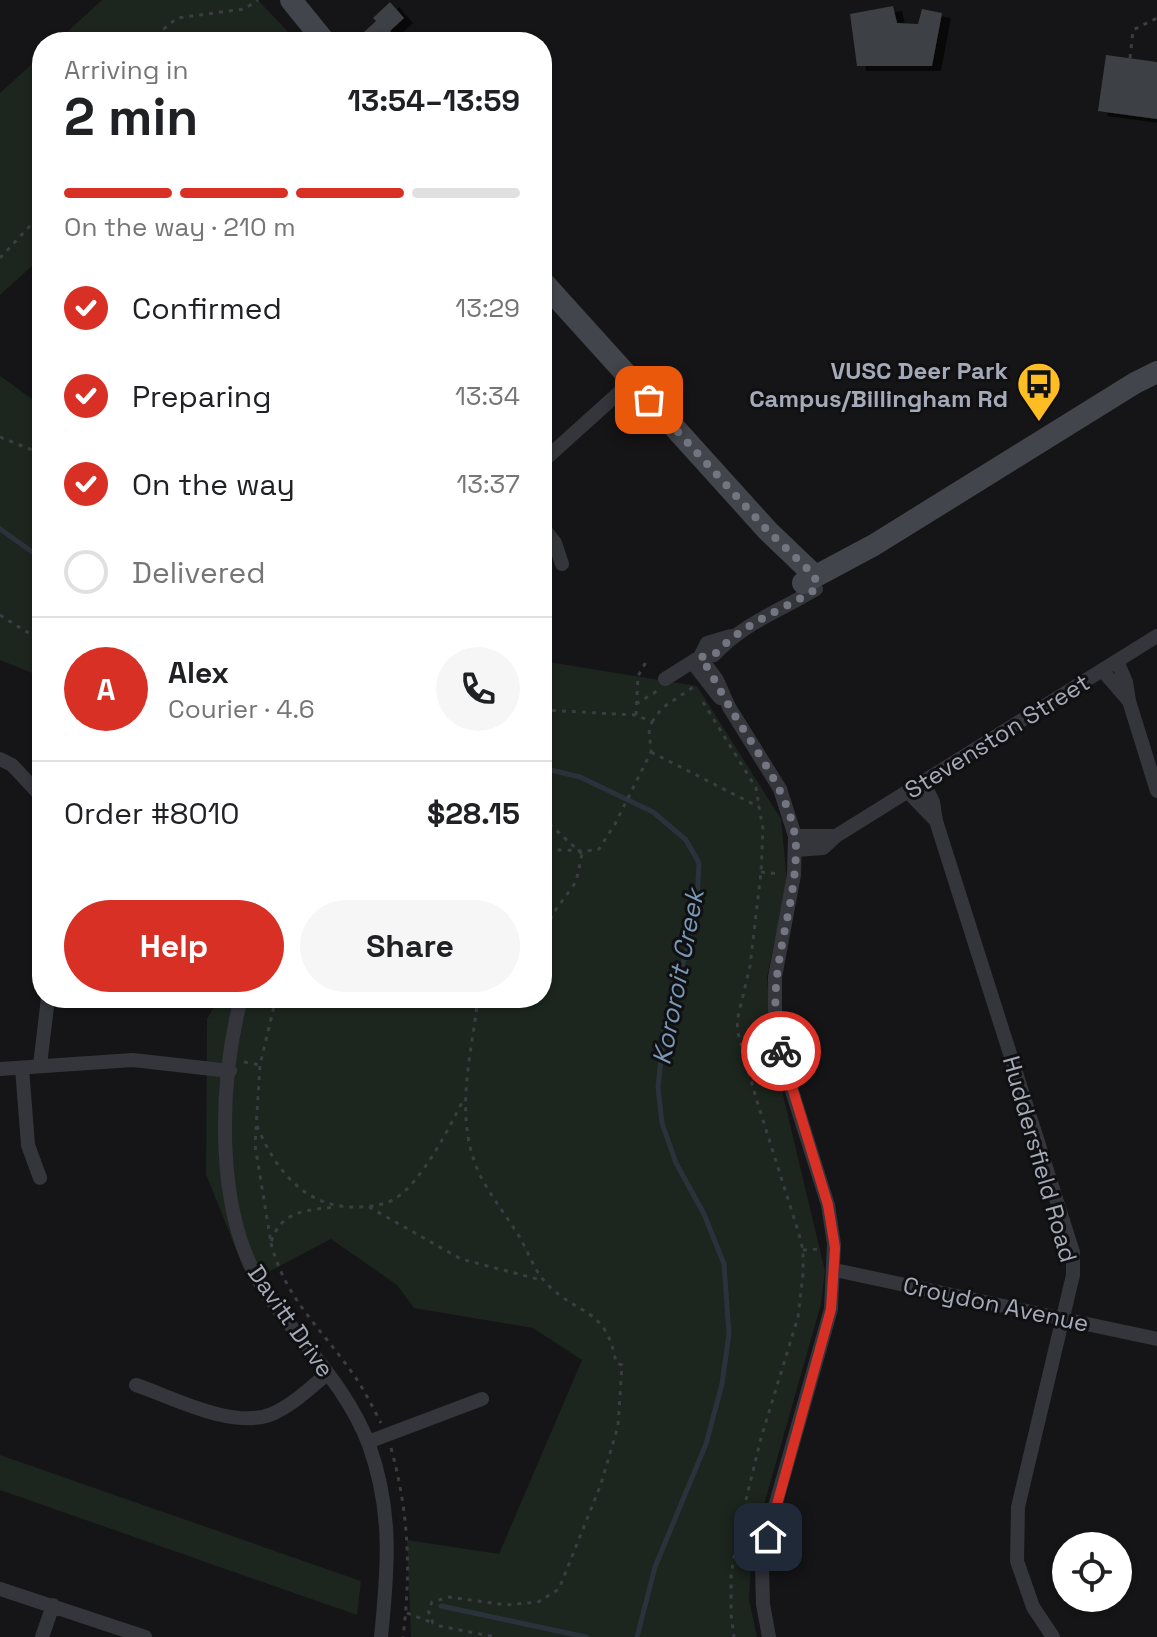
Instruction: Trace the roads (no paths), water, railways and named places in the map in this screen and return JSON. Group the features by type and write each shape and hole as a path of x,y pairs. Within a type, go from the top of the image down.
{"street":[{"path":"273,0 314,32"},
{"path":"291,0 315,32"},
{"path":"552,292 768,531 811,583"},
{"path":"665,679 696,659 707,643 733,635 811,583 1157,372"},
{"path":"552,453 632,381"},
{"path":"552,539 562,564"},
{"name":"Stevenston Street","path":"796,843 836,836 1157,636"},
{"path":"696,659 717,680 729,707 780,789 796,843 794,875 775,977 775,1027 828,1205 835,1270 831,1309 774,1510 762,1565 763,1604 769,1637"},
{"path":"1117,661 1126,682 1157,791"},
{"path":"1102,670 1129,701"},
{"path":"0,759 12,765 32,786"},
{"name":"Huddersfield Road","path":"923,782 933,802 936,821 1073,1252 1073,1275 1064,1318 1018,1507 1017,1561 1033,1607 1053,1637"},
{"name":"Huddersfield Road","path":"908,792 936,821"},
{"path":"40,1065 47,1008"},
{"name":"Davitt Drive","path":"239,1008 230,1071 225,1155 228,1186 241,1241 265,1292 351,1407 368,1442 381,1482 386,1514 388,1557 381,1637"},
{"path":"0,1069 133,1060 230,1071"},
{"path":"22,1068 28,1145 40,1178"},
{"name":"Croydon Avenue","path":"835,1270 1157,1339"},
{"path":"136,1385 219,1414 259,1418 290,1404 327,1374"},
{"path":"368,1442 482,1399"},
{"path":"0,1589 145,1637"},
{"path":"42,1637 53,1605"}],"waterway":[{"name":"Kororoit Creek","path":"0,529 32,552"},
{"name":"Kororoit Creek","path":"552,770 580,777 653,812 686,840 699,863 697,900 686,953 665,1022 658,1087 662,1123 676,1163 704,1214 724,1264 729,1334 722,1384 706,1444 655,1567 637,1637"},
{"path":"441,1606 586,1637"}],"place":[{"name":"VUSC Deer Park Campus/Billingham Rd","path":"1039,423"}]}
